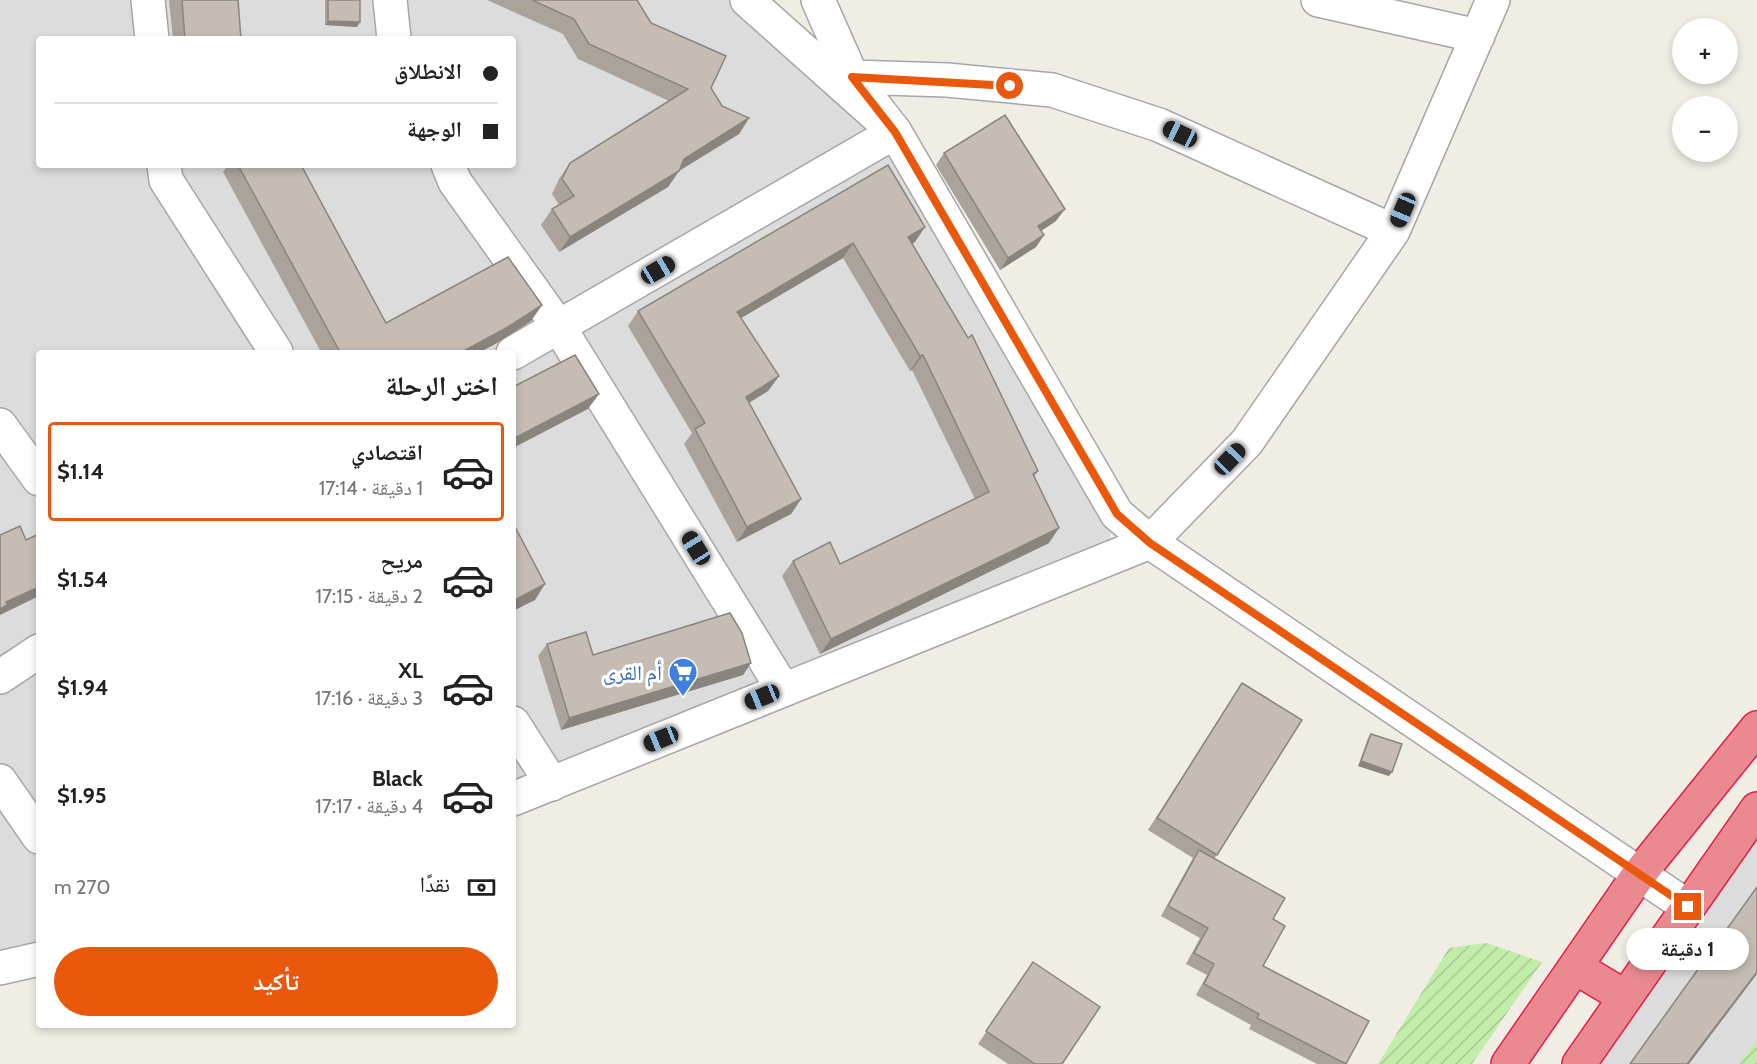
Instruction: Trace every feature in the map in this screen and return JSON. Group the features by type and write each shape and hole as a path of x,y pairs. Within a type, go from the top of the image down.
{"highway":[{"path":"1508,1064 1640,873 1757,728"},
{"path":"1579,1064 1757,808"},
{"path":"1575,966 1625,997"}],"street":[{"path":"148,0 152,36"},
{"path":"390,0 394,36"},
{"path":"747,0 895,132"},
{"path":"818,0 852,77 895,132 1117,514 1150,543 1688,907"},
{"path":"1318,0 1478,36"},
{"path":"516,799 783,689 1150,543 1247,442 1393,231 1493,0"},
{"path":"852,77 947,81 1052,90 1159,124 1393,231"},
{"path":"516,351 895,132"},
{"path":"164,168 166,180 275,350"},
{"path":"449,168 455,182 559,327 783,689"},
{"path":"0,425 36,475"},
{"path":"0,677 36,653"},
{"path":"516,728 552,784"},
{"path":"0,781 36,833"},
{"path":"0,968 36,960"}],"shaded area":[{"path":"0,0 747,0 895,132 1117,514 1103,560 516,798 516,350 36,350 36,959 0,965"},
{"path":"1757,809 1757,1064 1579,1064"}],"green space":[{"path":"1486,943 1542,962 1472,1064 1378,1064 1449,948"},
{"path":"1757,1040 1757,1064 1739,1064"}],"building":[{"path":"182,0 238,0 241,36 185,36"},
{"path":"328,0 360,0 360,22 328,21"},
{"path":"532,0 637,0 651,23 726,56 711,88 722,106 749,118 684,159 679,171 570,237 552,209 574,196 562,179 570,163 688,89 589,44 574,19"},
{"path":"1005,115 1065,209 1038,226 1044,235 1008,258 944,153"},
{"path":"888,165 925,227 908,237 968,338 972,335 1038,471 1033,474 1059,528 831,639 793,561 830,542 840,564 989,492 923,355 920,356 853,243 737,312 779,376 746,397 801,499 747,527 695,429 705,423 638,311"},
{"path":"240,168 303,168 386,323 508,257 542,305 466,350 339,350"},
{"path":"575,355 599,394 516,437 516,385"},
{"path":"20,526 26,540 36,535 36,588 6,602 7,605 0,609 0,535"},
{"path":"516,529 545,584 516,599"},
{"path":"730,613 742,633 751,663 569,718 547,644 586,632 593,655"},
{"path":"1242,683 1302,720 1217,855 1157,818"},
{"path":"1371,734 1402,744 1392,772 1361,761"},
{"path":"1199,850 1285,898 1273,919 1285,926 1263,966 1369,1021 1346,1064 1257,1018 1259,1014 1204,984 1214,964 1194,953 1208,928 1168,906"},
{"path":"1757,887 1757,972 1687,1064 1630,1064"},
{"path":"1033,962 1100,1007 1062,1064 1035,1064 986,1031"}],"place":[{"name":"أم القرى","path":"683,698"}],"route":[{"path":"1010,86 852,77 895,132 1117,514 1150,543 1688,907"}]}
